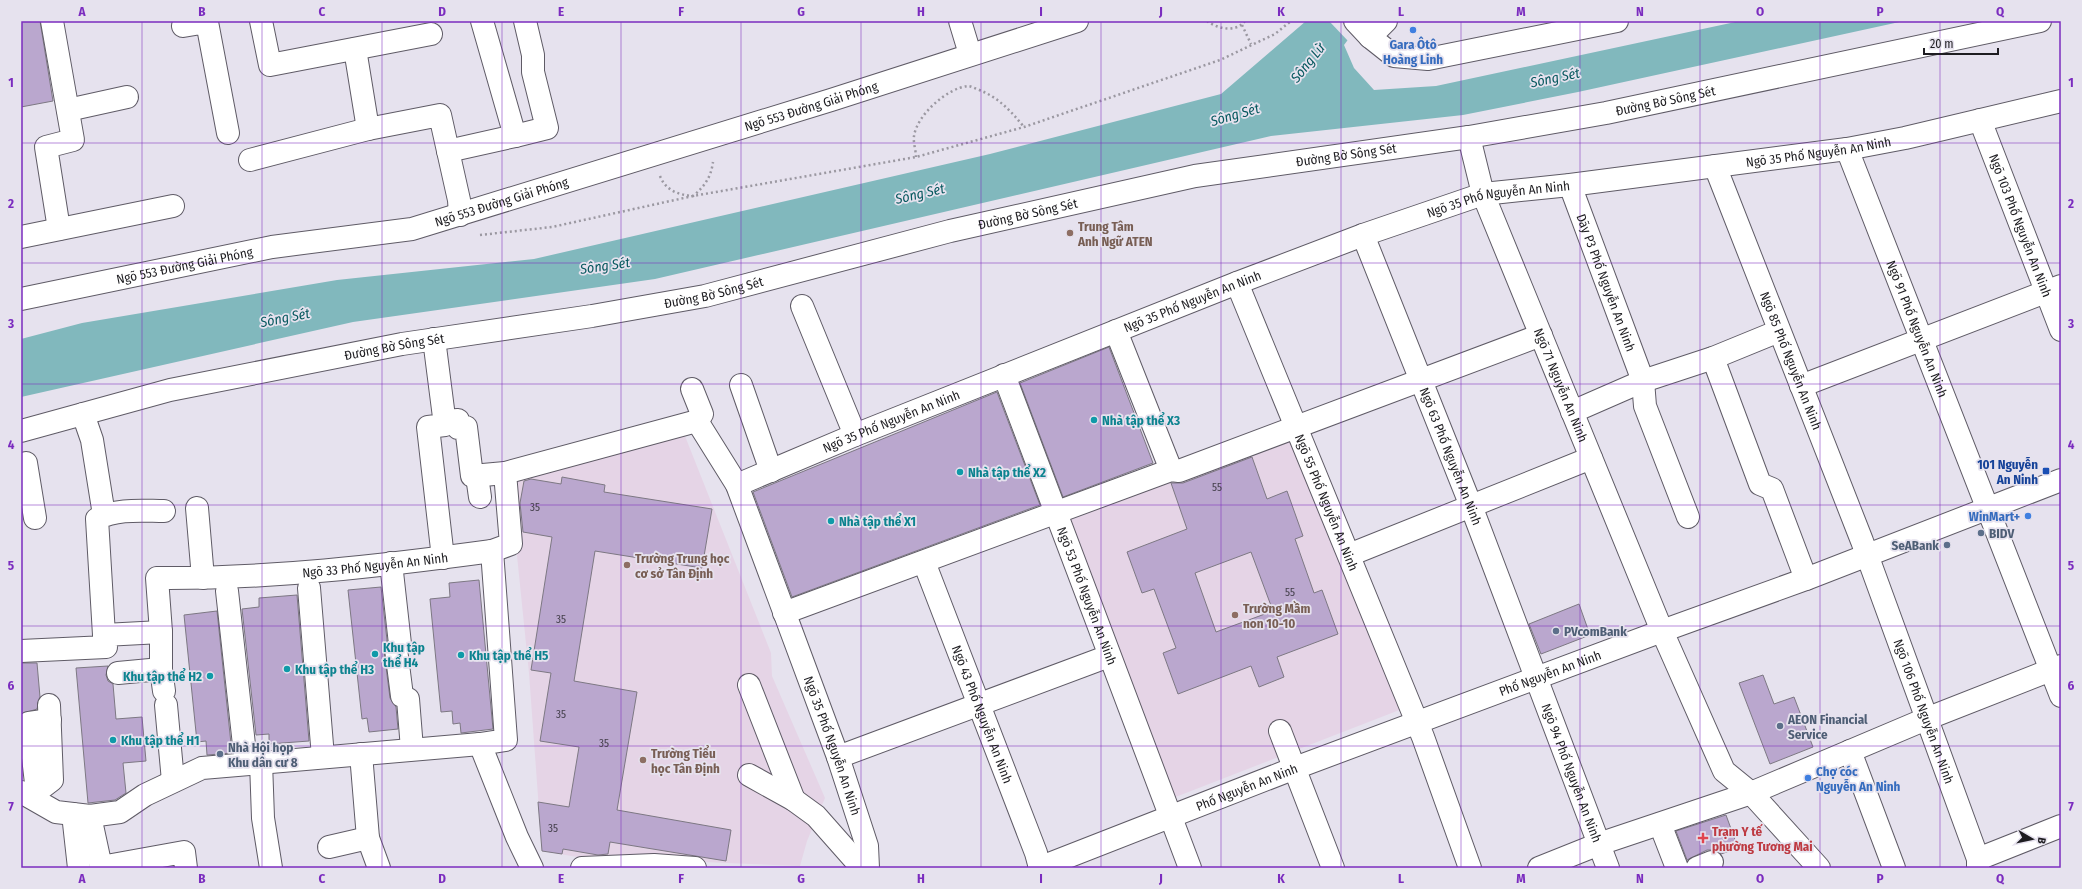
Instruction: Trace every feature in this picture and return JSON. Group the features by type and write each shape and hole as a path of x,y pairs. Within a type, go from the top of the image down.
{"street":[{"path":"52,21 73,140 46,147 59,229"},
{"path":"261,21 270,66 431,34"},
{"path":"482,21 516,136"},
{"path":"448,152 548,128 533,72 533,55 525,21"},
{"path":"960,21 970,54"},
{"name":"Ngõ 553 Đường Giải Phóng","path":"21,299 272,247 412,229 832,100 970,54 1077,21"},
{"path":"1355,21 1370,37 1394,56 1428,59 1617,21"},
{"path":"1370,37 1386,21"},
{"name":"Đường Bờ Sông Sét","path":"21,431 170,390 402,344 592,316 705,296 950,230 1195,176 1469,137 1606,113 2040,21"},
{"path":"182,26 207,22 216,23 228,133"},
{"path":"355,49 368,129"},
{"path":"68,110 127,97"},
{"name":"Ngõ 35 Phố Nguyễn An Ninh","path":"868,868 867,846 838,757 737,485 855,435 1237,283 1362,235 1483,194 1570,185 1847,149 2061,101"},
{"path":"250,160 368,129 440,115 459,200 460,215"},
{"name":"Ngõ 103 Phố Nguyễn An Ninh","path":"1980,120 2054,289 2061,330"},
{"name":"Ngõ 71 Nguyễn An Ninh","path":"1469,137 1483,194 1662,631 1724,771 1751,793 1819,868"},
{"name":"Ngõ 91 Phố Nguyễn An Ninh","path":"1847,149 1988,509 2056,668 2061,696"},
{"name":"Ngõ 85 Phố Nguyễn An Ninh","path":"1715,166 1867,556"},
{"name":"Dãy P3 Phố Nguyễn An Ninh","path":"1570,185 1643,380 1645,406 1688,517"},
{"path":"21,237 173,206"},
{"name":"Ngõ 63 Phố Nguyễn An Ninh","path":"1362,235 1536,678"},
{"name":"Ngõ 55 Phố Nguyễn An Ninh","path":"1237,283 1295,428 1417,722 1470,868"},
{"path":"1801,386 2054,289"},
{"path":"802,306 855,435"},
{"path":"1116,331 1171,470"},
{"path":"1572,412 1643,380 1713,358 1780,331"},
{"path":"784,613 1171,470 1179,471 1541,335"},
{"path":"434,340 445,425 428,427 443,558"},
{"path":"1713,358 1760,484 1772,489 1806,579"},
{"name":"Ngõ 53 Phố Nguyễn An Ninh","path":"1004,375 1190,868"},
{"path":"741,385 771,471"},
{"path":"444,421 458,420 458,428 466,427 472,476 505,473 697,421 702,414 692,389"},
{"path":"83,414 92,440 104,515"},
{"path":"697,421 737,485"},
{"path":"1349,556 1591,458"},
{"path":"26,463 26,497 35,518"},
{"name":"Ngõ 33 Phố Nguyễn An Ninh","path":"173,781 161,669 162,632 157,578 203,578 308,573 492,551 511,544 505,473"},
{"path":"477,476 480,497"},
{"name":"Phố Nguyễn An Ninh","path":"1040,868 1295,768 1806,579 2061,480"},
{"path":"197,508 203,578"},
{"path":"21,651 106,647 97,519 104,515 128,511 164,511"},
{"path":"49,713 29,723 36,783 26,794 56,812 81,815 120,812 145,794 202,768 253,762 480,744 506,740 492,551"},
{"name":"Ngõ 106 Phố Nguyễn An Ninh","path":"1867,556 1978,863"},
{"name":"Ngõ 43 Phố Nguyễn An Ninh","path":"924,562 1036,853 1040,868"},
{"path":"391,563 400,644 396,649 402,696 408,699 412,749"},
{"path":"309,588 323,757"},
{"path":"227,591 271,868"},
{"path":"104,635 162,632"},
{"path":"838,757 1109,656"},
{"path":"1539,868 1599,844 1751,793 1926,719 2056,668"},
{"path":"118,673 161,669"},
{"name":"Ngõ 94 Phố Nguyễn An Ninh","path":"1536,678 1608,868"},
{"path":"749,685 794,800"},
{"path":"1280,731 1333,868"},
{"path":"480,744 517,837 532,868"},
{"path":"1850,751 1894,868"},
{"path":"361,754 368,838 379,868"},
{"path":"749,774 794,800 816,816 862,868"},
{"path":"79,868 81,815"},
{"path":"81,815 101,867 184,852 186,868"},
{"path":"1660,824 1677,868"},
{"path":"1978,863 2061,826"},
{"path":"329,848 368,838"},
{"path":"582,868 654,865 695,868"}],"path":[{"path":"1207,21 1230,30 1242,25 1245,21"},
{"path":"475,235 552,227 694,196 916,157 1024,127 1220,60 1251,44 1275,34 1291,21"},
{"path":"1242,25 1251,44"},
{"path":"916,157 914,136 920,118 936,102 953,92 969,86 988,93 1006,106 1024,127"},
{"path":"657,170 662,182 672,191 681,195 694,196 705,186 710,175 713,159"}],"shaded area":[{"path":"683,431 771,653 772,676 825,798 807,841 800,866 654,860 607,862 542,851 529,673 509,477"},
{"name":"Trường Mầm non 10-10","path":"1297,432 1402,709 1173,798 1068,521"}],"water":[{"path":"1306,21 1362,21 1344,45 1354,68 1374,90 1436,86 1740,21 1904,21 1578,92 1463,115 1271,136 655,279 353,322 21,397 21,339 82,323 337,280 534,259 990,154 1221,94"}],"pier":[{"path":"1329,21 1364,21 1349,42"}],"building":[{"path":"21,21 40,21 53,101 21,107"},
{"name":"Nhà tập thể X3","path":"1109,347 1153,463 1063,497 1020,383"},
{"path":"997,392 1040,505 792,597 753,492"},
{"path":"1252,457 1267,499 1287,491 1303,536 1295,539 1314,593 1322,590 1338,634 1277,657 1284,677 1259,687 1251,666 1178,694 1163,653 1176,648 1154,589 1142,593 1127,552 1187,529 1171,483 1183,483","holes":["1251,552 1273,611 1216,632 1195,573"]},
{"path":"562,477 605,485 604,492 712,509 702,568 595,551 574,681 637,692 617,810 731,830 726,861 610,842 608,854 598,855 563,849 562,854 542,851 538,802 569,807 579,747 540,741 551,673 531,670 552,537 523,532 520,503 524,481 531,479 561,484"},
{"name":"Khu tập thể H5","path":"479,580 493,729 461,733 460,723 453,724 452,711 441,712 430,599 450,597 449,583"},
{"name":"Khu tập thể H4","path":"381,587 387,640 384,651 390,698 396,707 398,729 369,732 367,718 362,719 348,590"},
{"name":"Khu tập thể H3","path":"297,595 309,741 269,744 269,734 256,735 242,609 259,607 259,598"},
{"name":"PVcomBank","path":"1579,604 1590,635 1541,654 1529,624"},
{"name":"Khu tập thể H2","path":"217,611 232,753 207,755 206,741 197,742 184,615"},
{"path":"21,663 37,663 40,697 37,709 21,714"},
{"name":"Khu tập thể H1","path":"108,666 106,675 108,681 113,684 116,719 142,717 146,761 123,763 126,793 115,800 88,803 76,668"},
{"name":"AEON Financial Service","path":"1763,675 1774,704 1794,697 1813,747 1770,764 1739,683"},
{"name":"Trạm Y tế phường Tương Mai","path":"1726,815 1738,848 1721,854 1714,850 1707,850 1687,860 1676,831"}],"place":[{"name":"Gara Ôtô Hoàng Linh","path":"1413,30"},
{"name":"Trung Tâm Anh Ngữ ATEN","path":"1070,233"},
{"name":"Nhà tập thể X3","path":"1094,420"},
{"name":"101 Nguyễn An Ninh","path":"2046,471"},
{"name":"Nhà tập thể X2","path":"960,472"},
{"name":"WinMart+","path":"2028,516"},
{"name":"Nhà tập thể X1","path":"831,521"},
{"name":"BIDV","path":"1981,533"},
{"name":"SeABank","path":"1947,545"},
{"name":"Trường Trung học cơ sở Tân Định","path":"627,565"},
{"name":"Trường Mầm non 10-10","path":"1235,615"},
{"name":"PVcomBank","path":"1556,631"},
{"name":"Khu tập thể H4","path":"375,654"},
{"name":"Khu tập thể H5","path":"461,655"},
{"name":"Khu tập thể H3","path":"287,669"},
{"name":"Khu tập thể H2","path":"210,676"},
{"name":"AEON Financial Service","path":"1780,726"},
{"name":"Khu tập thể H1","path":"113,740"},
{"name":"Nhà Hội họp Khu dân cư 8","path":"220,754"},
{"name":"Trường Tiểu học Tân Định","path":"643,760"},
{"name":"Chợ cóc Nguyễn An Ninh","path":"1808,778"},
{"name":"Trạm Y tế phường Tương Mai","path":"1703,838"}],"water label":[{"name":"Sông Lừ","path":"1308,63"},
{"name":"Sông Sét","path":"1555,78"},
{"name":"Sông Sét","path":"1235,115"},
{"name":"Sông Sét","path":"920,194"},
{"name":"Sông Sét","path":"605,266"},
{"name":"Sông Sét","path":"285,318"}]}
